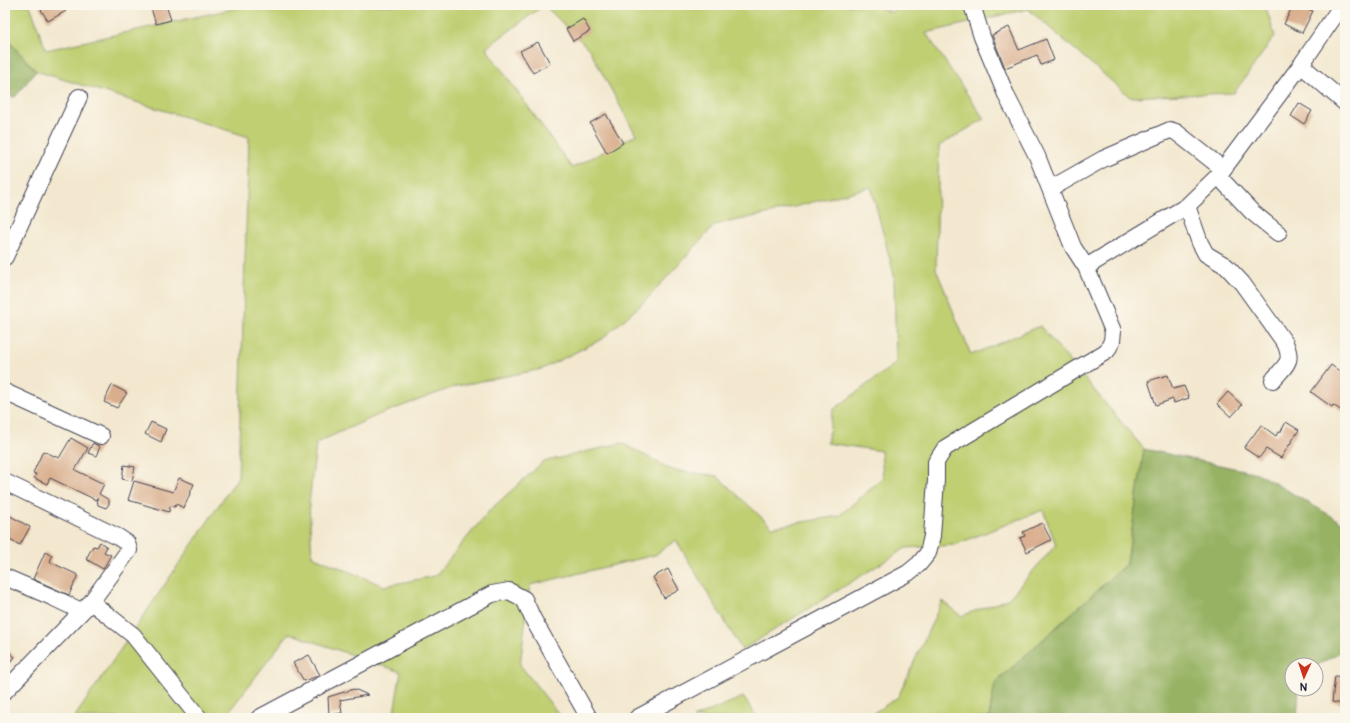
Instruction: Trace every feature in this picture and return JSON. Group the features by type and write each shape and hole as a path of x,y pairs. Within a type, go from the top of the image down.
{"street":[{"path":"637,718 908,573 919,564 928,553 932,536 936,462 944,448 1107,351 1112,341 1113,331 1086,267 1073,247 1037,156 1007,97 982,37 972,5"},
{"path":"1086,267 1187,206 1220,173 1301,66 1342,5"},
{"path":"1301,66 1345,103"},
{"path":"5,257 79,97"},
{"path":"1050,189 1103,159 1170,130 1176,132 1220,173 1252,212 1278,233"},
{"path":"1187,206 1200,243 1206,254 1226,266 1242,283 1285,343 1290,353 1289,361 1273,380"},
{"path":"5,392 101,436"},
{"path":"5,482 118,537 128,544 129,550 86,606 5,691"},
{"path":"5,577 54,598 86,606 133,635 200,718"},
{"path":"259,718 492,594 509,591 524,599 533,619 590,718"}],"green space":[{"path":"5,5 30,5 46,50 250,5 544,5 873,5 891,12 902,5 1265,5 1275,36 1234,93 1130,97 1028,9 926,33 984,119 939,146 936,269 971,355 1040,326 1144,449 1127,563 995,683 989,718 866,718 898,697 942,601 961,616 1008,599 1056,545 1043,510 954,545 906,548 742,650 676,540 655,555 530,585 520,665 562,718 393,718 401,672 289,633 224,718 74,718 238,477 249,137 36,71 5,37","holes":["544,5 589,49 636,135 572,168 486,48","871,187 894,275 896,363 833,410 827,443 881,451 883,478 839,516 772,527 717,476 672,470 622,443 543,462 490,510 435,576 384,586 312,556 309,504 316,443 378,415 457,386 542,369 602,339 646,300 715,225 771,213"]},
{"path":"5,37 36,71 15,97 5,96"},
{"path":"1144,449 1257,473 1345,524 1345,649 1324,661 1324,657 1284,657 1284,697 1298,697 1297,718 989,718 995,683 1127,563"},
{"path":"743,697 758,718 693,718"}],"building":[{"path":"38,5 63,5 66,11 48,21"},
{"path":"150,5 166,5 171,20 156,24"},
{"path":"1293,5 1300,5 1313,11 1302,33 1284,24"},
{"path":"583,19 590,31 573,41 566,29"},
{"path":"1009,27 1019,50 1046,39 1054,60 1041,65 1037,55 1005,68 992,35"},
{"path":"538,42 550,63 533,73 520,51"},
{"path":"1299,103 1312,111 1304,124 1291,116"},
{"path":"606,114 623,143 607,153 590,123"},
{"path":"1331,365 1345,375 1345,413 1333,405 1332,407 1311,392"},
{"path":"1168,375 1173,389 1184,386 1189,398 1174,403 1173,399 1156,405 1148,381"},
{"path":"112,385 127,393 117,408 104,402"},
{"path":"1228,392 1242,405 1231,417 1217,404"},
{"path":"151,422 166,429 161,442 145,434"},
{"path":"1286,422 1299,430 1281,458 1266,449 1259,458 1244,448 1261,425 1276,436 1278,432 1280,433"},
{"path":"71,438 88,448 75,470 104,484 99,494 109,500 109,504 106,508 98,505 97,498 96,500 50,478 47,484 34,478 36,474 33,473 43,451 59,458"},
{"path":"93,443 100,447 96,456 88,453"},
{"path":"124,465 135,467 132,481 122,479"},
{"path":"179,478 194,484 184,508 176,504 175,507 170,506 169,512 128,500 134,481 173,492"},
{"path":"5,513 30,527 20,545 5,538"},
{"path":"1042,523 1051,540 1027,552 1020,538 1025,536 1023,532"},
{"path":"100,542 107,547 104,552 111,555 103,569 86,559 93,546 97,547"},
{"path":"45,552 52,556 50,562 78,575 69,595 33,579"},
{"path":"668,569 679,590 664,598 653,577"},
{"path":"5,648 15,657 5,668"},
{"path":"309,655 320,675 304,681 293,663"},
{"path":"1335,676 1345,677 1345,704 1332,702"},
{"path":"354,689 368,695 340,700 342,713 329,715 328,697"}]}
